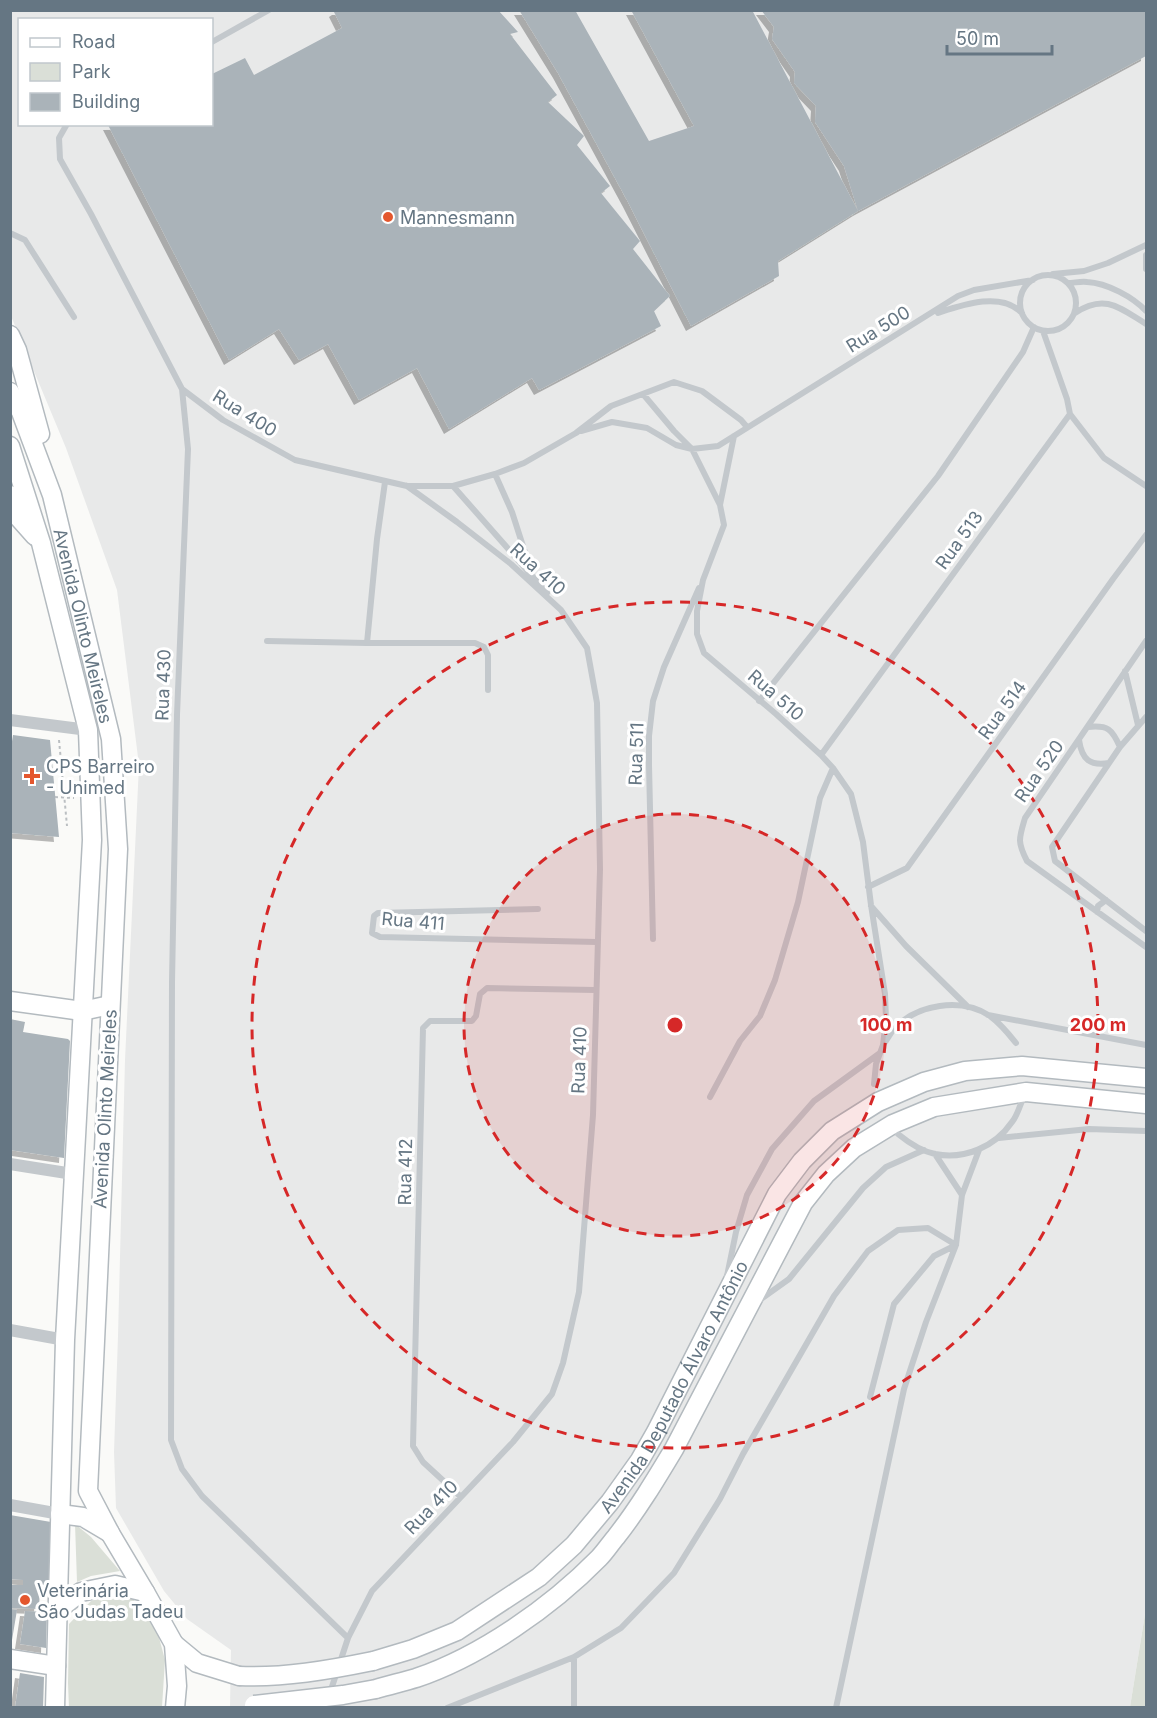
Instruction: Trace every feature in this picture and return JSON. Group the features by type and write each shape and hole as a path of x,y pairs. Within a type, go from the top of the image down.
{"main road":[{"name":"Avenida Olinto Meireles","path":"10,335 48,459 52,495"},
{"name":"Avenida Olinto Meireles","path":"10,392 21,412 52,495 111,740 118,849 88,1491 174,1644 177,1686 175,1707"},
{"name":"Avenida Olinto Meireles","path":"10,446 41,543 88,730 92,840 65,1340 55,1707"},
{"name":"Avenida Olinto Meireles","path":"10,495 19,518 41,543"},
{"path":"10,1001 82,1011 110,1005"},
{"name":"Avenida Deputado Álvaro Antônio","path":"174,1644 197,1663 238,1676 255,1677 336,1669 372,1661 413,1649 458,1631 539,1577 574,1545 610,1502 640,1460 656,1432 777,1194 802,1161 832,1131 878,1102 924,1082 965,1071 1022,1066 1146,1078"},
{"name":"Avenida Deputado Álvaro Antônio","path":"247,1706 343,1695 416,1678 464,1656 517,1626 560,1593 600,1557 656,1480 804,1203 820,1181 854,1148 893,1124 934,1107 1026,1092 1146,1104"},
{"path":"60,1514 83,1517 110,1533"},
{"path":"58,1610 81,1592 115,1585 145,1592"},
{"path":"10,1659 57,1666"}],"street":[{"path":"10,720 88,730"},
{"path":"10,1164 74,1174"},
{"path":"10,1330 65,1340"},
{"path":"10,1505 60,1514"}],"lane":[{"path":"213,41 269,10"},
{"name":"Rua 400","path":"66,126 60,138 60,159 182,389 223,420 295,460 406,486 453,486 495,474 524,463 576,433"},
{"path":"10,233 25,240 74,317"},
{"path":"1047,275 1054,276 1068,284 1075,294 1076,307 1069,322 1053,331 1043,331 1034,327 1026,321 1022,313 1020,298 1033,280 1047,275 1084,271 1108,263 1146,245"},
{"path":"1146,255 1146,268"},
{"name":"Rua 500","path":"692,449 718,446 958,297 974,290 1033,280"},
{"path":"1068,284 1088,282 1105,286 1127,296 1146,311"},
{"path":"929,315 972,302 1005,302 1022,313"},
{"path":"1074,313 1094,303 1106,304 1117,306 1146,324"},
{"path":"759,701 938,476 1023,352 1034,327"},
{"path":"1043,331 1070,414 1104,458 1146,486"},
{"path":"576,433 611,406 674,382 702,391 747,427"},
{"name":"Rua 430","path":"182,389 188,449 177,715 172,981 171,1440 182,1469 202,1496 348,1638"},
{"name":"Rua 510","path":"643,394 692,449 720,505 724,525 703,580 697,611 697,634 704,653 821,755 851,794 863,842 885,994 886,1020 883,1045"},
{"name":"Rua 513","path":"821,755 1070,414"},
{"path":"576,433 612,422 646,428 676,445 692,449"},
{"name":"Rua 510","path":"720,505 734,436"},
{"path":"495,474 512,512 532,575"},
{"path":"367,643 384,482"},
{"name":"Rua 410","path":"325,1707 348,1638 372,1591 513,1443 552,1394 563,1363 579,1292 593,1114 600,869 597,703 586,648 561,610 511,564 458,522 406,486"},
{"path":"453,486 561,610"},
{"name":"Rua 514","path":"868,886 907,868 1146,535"},
{"name":"Rua 511","path":"653,939 649,765 649,736 653,701 676,639 703,580"},
{"path":"267,641 475,644 484,647 488,655 488,690"},
{"name":"Rua 520","path":"1146,641 1024,818 1020,835 1020,847 1027,861 1146,947"},
{"path":"1125,671 1138,725"},
{"path":"1146,717 1120,747 1052,847 1054,861 1146,931"},
{"path":"1088,727 1107,728 1116,736 1120,747"},
{"path":"1078,740 1086,759 1096,764 1110,763"},
{"path":"710,1097 740,1041 760,1016 775,980 798,902 820,798 833,768"},
{"path":"1097,912 1098,906 1106,900"},
{"path":"871,905 906,946 969,1007"},
{"name":"Rua 411","path":"538,909 378,913 374,916 372,933 380,937 597,942"},
{"path":"1112,924 1121,918 1122,912"},
{"name":"Rua 412","path":"461,1497 423,1462 414,1446 423,1028 430,1021 472,1021 476,1016 480,994 488,988 596,990"},
{"path":"874,1084 880,1052 895,1029 910,1016 929,1008 949,1005 969,1007 988,1015 1146,1045"},
{"path":"988,1015 1004,1027 1016,1043"},
{"path":"722,1303 736,1232 747,1195 772,1149 814,1101 880,1052"},
{"path":"898,1134 915,1147 935,1154 957,1155 979,1150 998,1138 1013,1122 1022,1101"},
{"path":"998,1138 1089,1129 1146,1131"},
{"path":"747,1310 789,1279 863,1188 886,1167 924,1150"},
{"path":"836,1707 904,1389 926,1322 956,1245 962,1195 979,1150"},
{"path":"935,1154 962,1195"},
{"path":"447,1707 574,1657 621,1628 674,1573 720,1499 743,1454 834,1296 868,1251 898,1230 928,1228 956,1245"},
{"path":"870,1397 894,1304 934,1256 956,1245"},
{"path":"574,1657 574,1707"}],"path":[{"path":"58,726 67,826"},
{"path":"56,797 90,799"}],"shaded area":[{"path":"10,11 1146,11 1146,1608 1130,1707 230,1707 231,1650 187,1619 164,1591 116,1508 114,1452 125,1060 139,765 117,590 66,448 11,316"}],"green space":[{"path":"75,1524 91,1537 120,1571 91,1576 77,1582"},
{"path":"122,1592 142,1606 157,1630 165,1660 162,1707 69,1708 69,1624 91,1601"},
{"path":"1146,1608 1146,1707 1130,1707"}],"building":[{"name":"Mannesmann","path":"337,10 498,10 518,32 510,34 557,95 548,102 584,136 577,145 610,186 601,193 640,241 633,249 670,296 654,311 661,326 539,390 532,378 449,429 417,368 359,400 328,344 299,360 279,329 229,360 109,126 213,126 213,74 245,58 254,75 342,28 334,12"},
{"path":"519,10 575,10 649,141 694,126 631,10 752,10 858,211 778,261 779,276 691,326 628,202 558,73"},
{"path":"761,10 1146,10 1146,56 858,211 844,166 815,122 816,106 794,83 795,72 772,39 774,27"},
{"name":"CPS Barreiro - Unimed","path":"13,735 50,740 59,837 10,833 10,755"},
{"path":"10,1019 25,1022 23,1032 70,1041 64,1158 10,1150"},
{"path":"10,1515 51,1522 49,1586 40,1586 39,1609 10,1608 10,1585 23,1585 23,1580 10,1579"},
{"path":"10,1609 17,1610 12,1640 10,1640"},
{"path":"25,1611 47,1612 46,1648 20,1644"},
{"path":"20,1673 44,1677 43,1708 15,1708"}],"place":[{"name":"Mannesmann","path":"388,217"},
{"name":"CPS Barreiro - Unimed","path":"32,776"},
{"name":"Veterinária São Judas Tadeu","path":"25,1600"}]}
